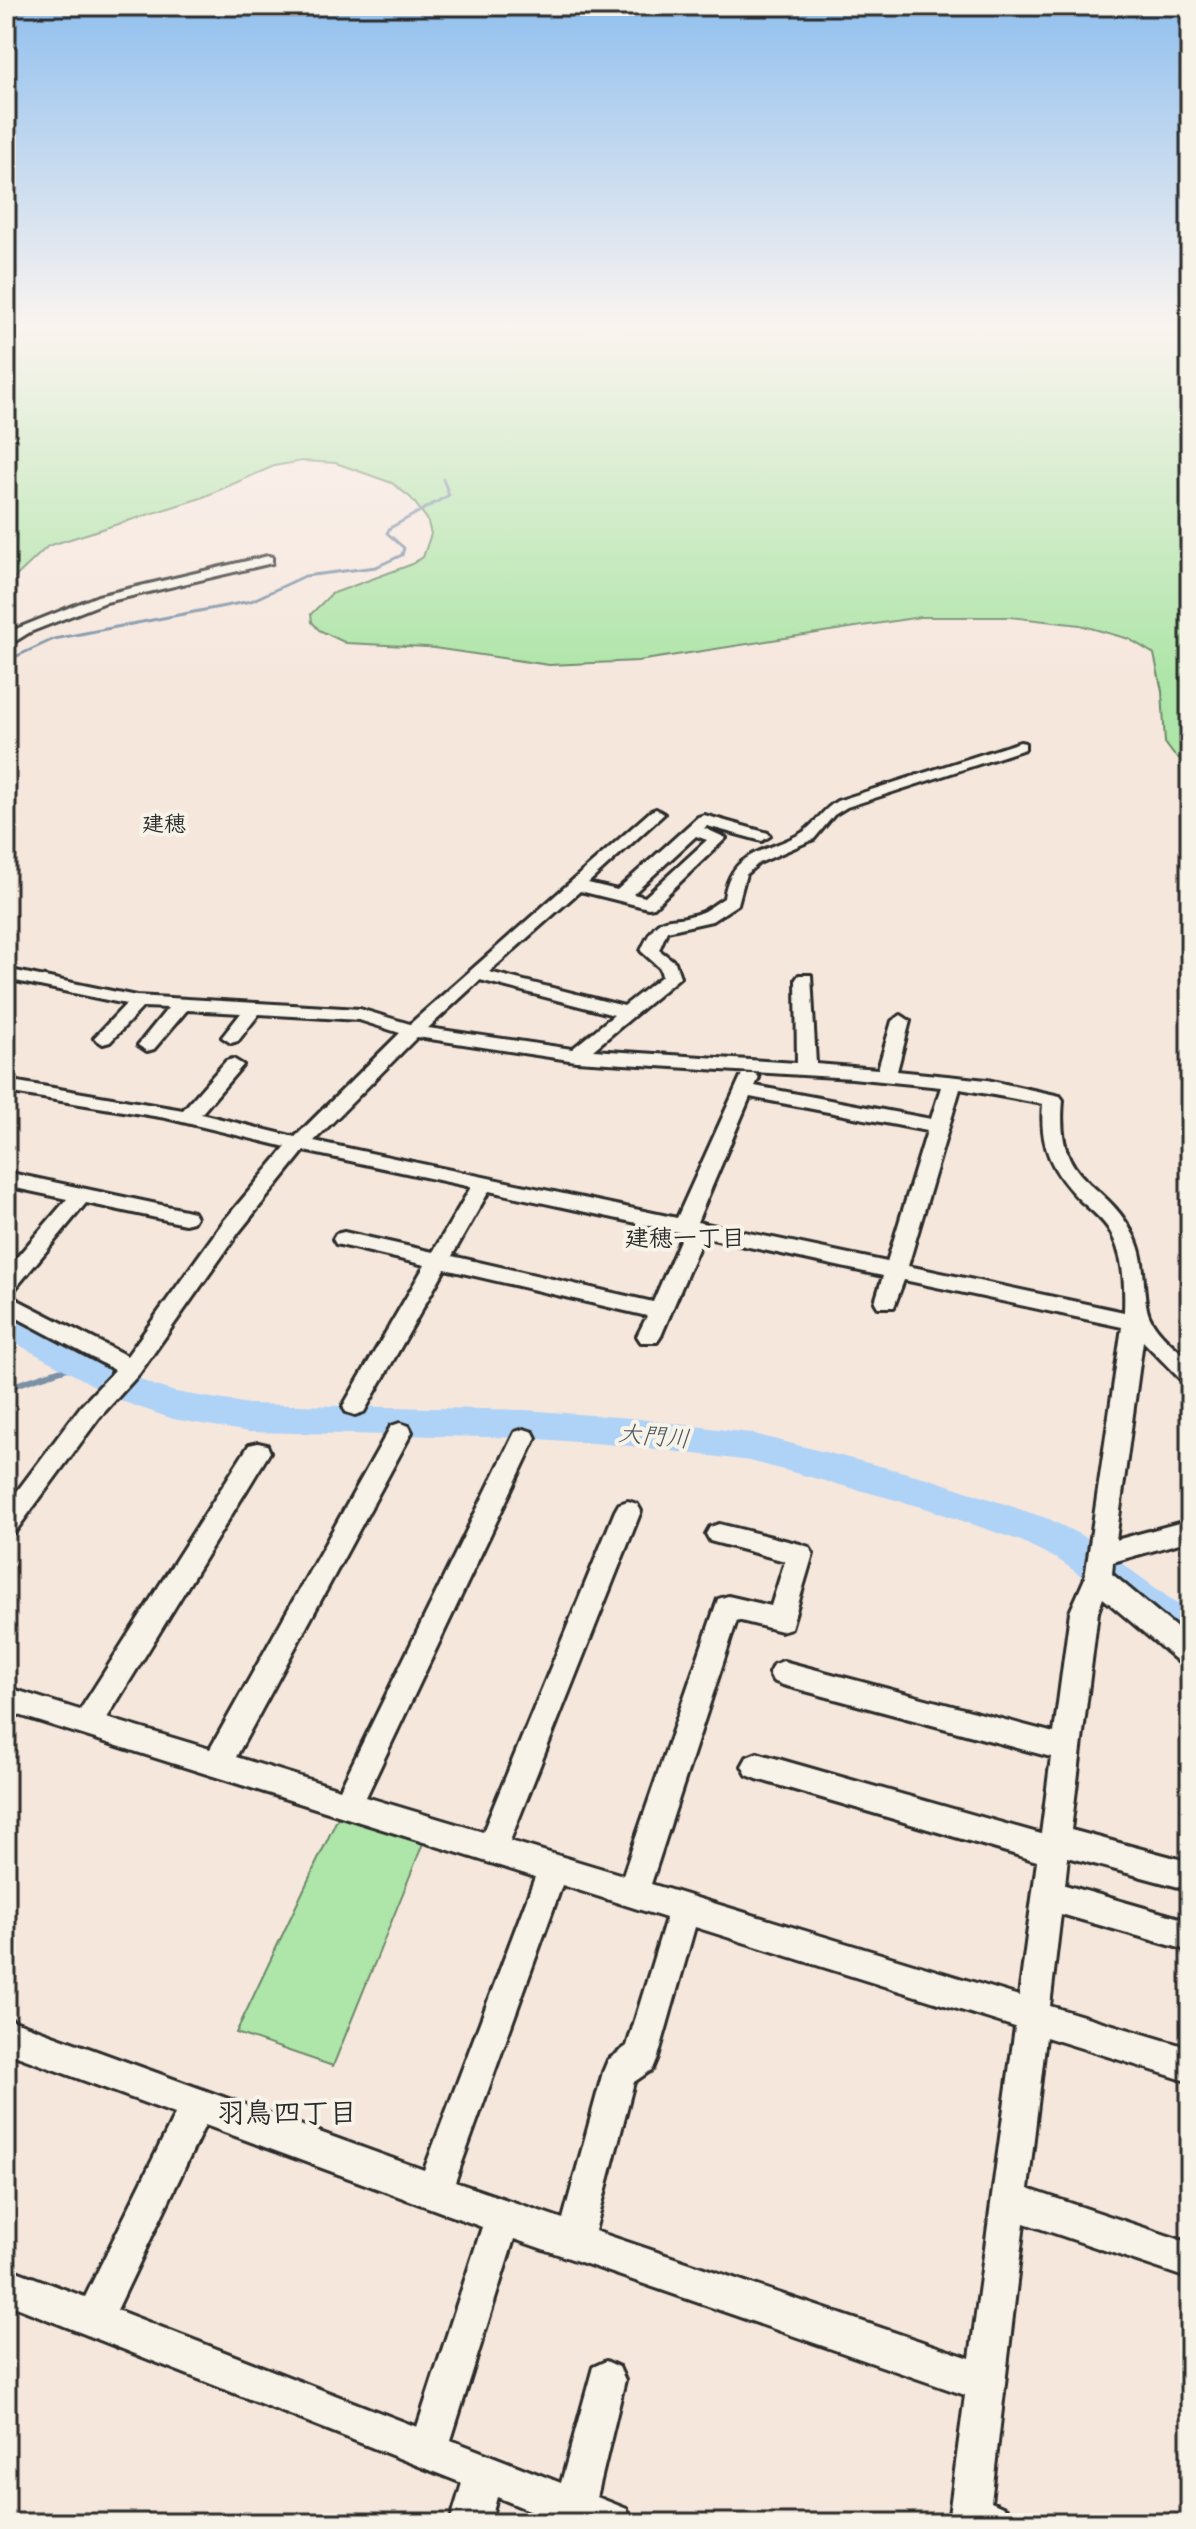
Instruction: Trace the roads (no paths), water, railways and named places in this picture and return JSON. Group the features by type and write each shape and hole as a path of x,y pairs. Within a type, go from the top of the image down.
{"street":[{"path":"6,643 11,636 25,629 102,599 268,560"},
{"path":"576,1055 671,977 669,966 650,951 660,928 715,914 732,900 735,879 753,860 808,836 829,812 842,804 1020,746"},
{"path":"6,1525 111,1388 131,1368 231,1227 299,1144 413,1031 656,814"},
{"path":"620,897 704,820 762,836"},
{"path":"576,885 648,903 718,838 693,830"},
{"path":"6,974 139,1001 360,1015 413,1031 576,1055 807,1069 952,1082 1011,1090 1053,1100 1050,1121 1053,1153 1075,1182 1118,1226 1136,1276 1134,1314 1099,1567 1084,1612 986,2383 977,2520"},
{"path":"476,974 628,1013"},
{"path":"805,979 807,1069"},
{"path":"103,1038 139,1001"},
{"path":"147,1045 182,1004"},
{"path":"231,1037 255,1007"},
{"path":"886,1076 901,1021"},
{"path":"188,1117 233,1065"},
{"path":"649,1336 754,1066"},
{"path":"886,1302 898,1271 952,1082"},
{"path":"6,1086 119,1102 483,1184 898,1271 1134,1314 1190,1375"},
{"path":"744,1090 939,1127"},
{"path":"6,1179 185,1217"},
{"path":"355,1406 483,1184"},
{"path":"6,1285 81,1195"},
{"path":"344,1239 660,1311"},
{"path":"6,1302 131,1368"},
{"path":"216,1765 400,1432"},
{"path":"347,1806 524,1438"},
{"path":"87,1724 258,1452"},
{"path":"491,1850 628,1511"},
{"path":"1099,1567 1190,1530"},
{"path":"632,1893 728,1607 781,1620 800,1554 719,1534"},
{"path":"1099,1567 1190,1655"},
{"path":"783,1673 1067,1749"},
{"path":"6,1699 1190,2065"},
{"path":"757,1766 1054,1846 1190,1876"},
{"path":"434,2191 553,1869"},
{"path":"1048,1895 1190,1936"},
{"path":"575,2240 620,2072 641,2057 684,1909"},
{"path":"6,2035 503,2217 986,2383"},
{"path":"93,2320 197,2105"},
{"path":"1009,2200 1190,2261"},
{"path":"429,2449 503,2217"},
{"path":"6,2285 613,2523"},
{"path":"574,2509 606,2380"},
{"path":"470,2523 485,2471"}],"waterway":[{"path":"6,661 54,639 251,601 305,576 376,567 402,555 404,548 387,533 390,528 449,495 443,479"},
{"name":"大門川","path":"6,1322 137,1393 173,1405 249,1418 525,1424 631,1432 750,1447 927,1493 1035,1530 1073,1549 1124,1584 1190,1637"},
{"path":"6,1388 83,1363"}],"district":[{"name":"建穂","path":"164,823"},
{"name":"建穂一丁目","path":"685,1238"},
{"name":"羽鳥四丁目","path":"287,2112"}]}
